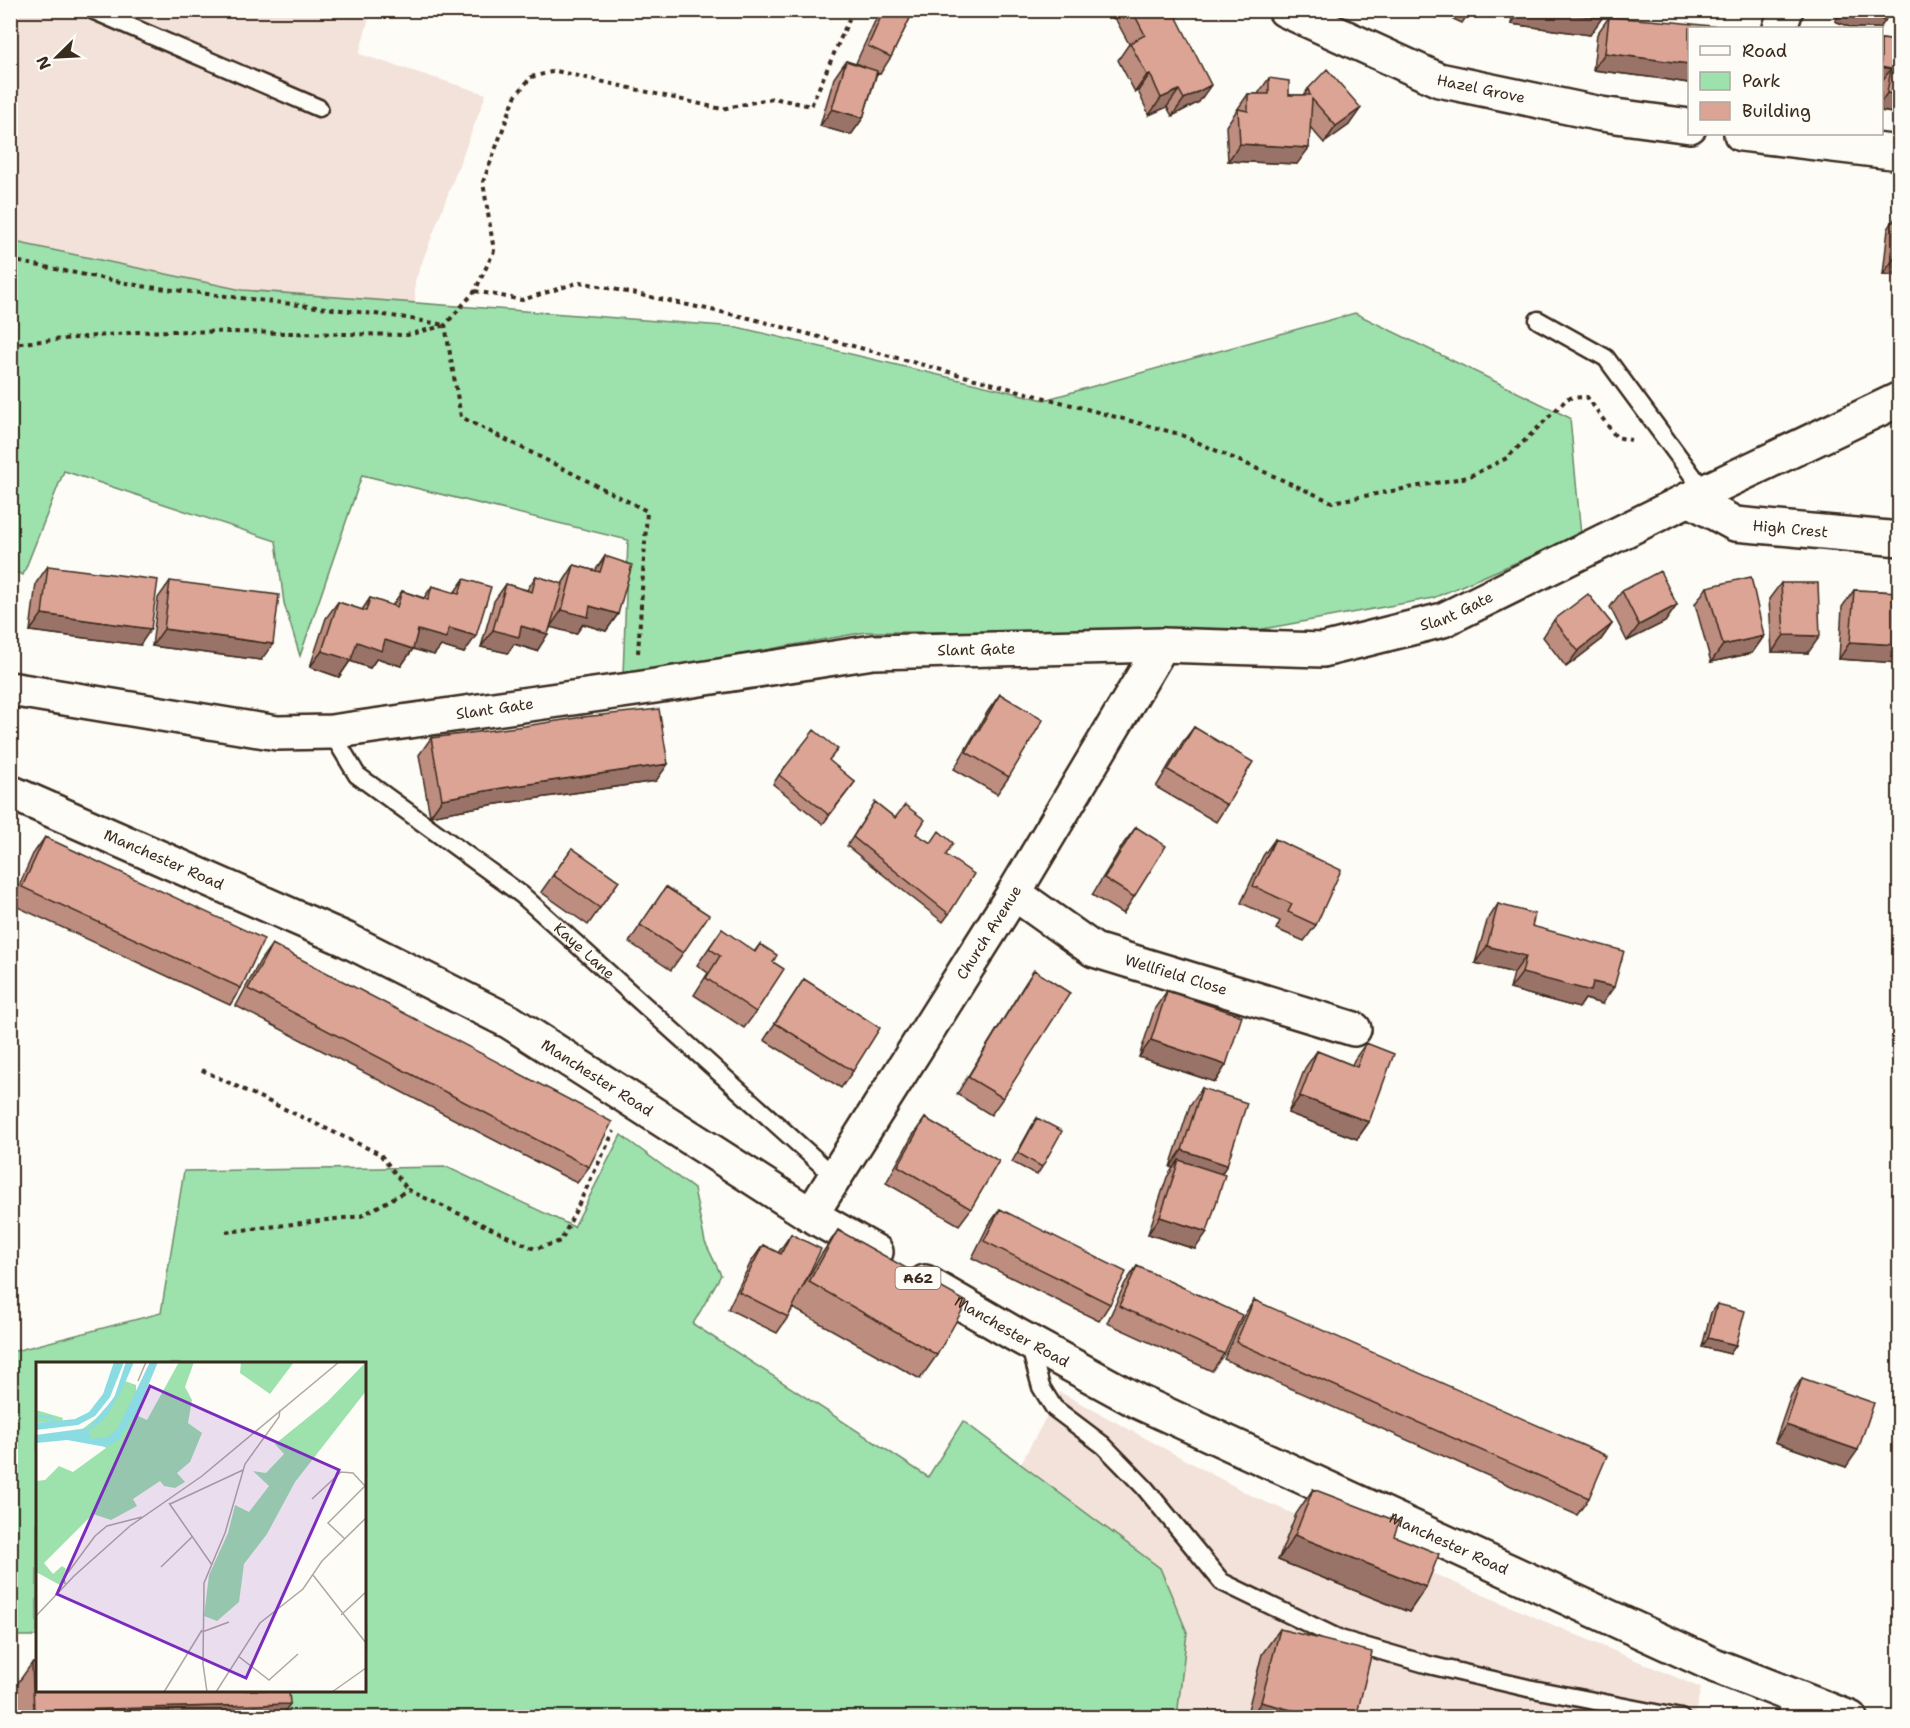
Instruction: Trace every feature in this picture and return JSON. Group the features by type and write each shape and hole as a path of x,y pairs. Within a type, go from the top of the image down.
{"street":[{"name":"Hazel Grove","path":"1285,10 1439,80 1601,114 1688,126"},
{"path":"1780,27 1786,10"},
{"path":"1760,135 1899,153"},
{"name":"Slant Gate","path":"10,689 277,733 332,732 636,689 873,652 1162,645 1323,650 1443,620 1696,495 1899,399"},
{"name":"High Crest","path":"1696,495 1735,524 1899,539"},
{"name":"Church Avenue","path":"811,1215 1014,893 1162,645"},
{"name":"Manchester Road","path":"10,792 345,939 510,1022 811,1215 1029,1342 1161,1412 1714,1665 1793,1708 1850,1718"},
{"name":"Wellfield Close","path":"1014,893 1094,950 1354,1029"}],"lane":[{"path":"92,10 319,108"},
{"path":"1538,320 1606,358 1671,446 1696,495"},
{"name":"Kaye Lane","path":"332,732 357,775 522,895 835,1177"},
{"path":"1029,1342 1041,1387 1053,1408 1103,1445 1144,1487 1222,1582 1340,1640 1429,1665 1506,1683 1681,1718"}],"path":[{"path":"10,344 172,331 407,335 445,325 475,291 494,251 483,182 515,96 531,77 556,71 722,109 773,98 811,106 853,10"},
{"path":"10,260 141,286 400,317 445,325"},
{"path":"475,291 522,300 580,282 749,318 1179,434 1332,502 1468,477 1507,458 1568,398 1587,397 1616,437 1671,446"},
{"path":"445,325 461,417 647,511 636,689"},
{"path":"202,1070 380,1154 408,1190 535,1249 561,1241 630,1098"},
{"path":"226,1232 361,1216 408,1190"}],"shaded area":[{"path":"11,11 371,11 359,54 486,94 415,281 415,303 241,290 11,241"},
{"path":"1060,1392 1254,1497 1701,1688 1694,1717 1177,1717 1187,1632 1021,1463"}],"green space":[{"path":"10,241 242,290 737,327 1044,400 1355,313 1570,418 1581,535 1433,598 1246,632 866,632 623,675 628,540 362,475 300,656 284,603 276,541 64,471 23,575 11,570"},
{"path":"621,1135 694,1189 705,1242 721,1275 693,1324 928,1477 963,1421 1160,1568 1187,1632 1177,1717 278,1717 278,1692 366,1692 366,1362 36,1362 36,1636 11,1636 11,1352 161,1313 184,1171 447,1167 574,1227"}],"building":[{"path":"884,10 914,10 891,57 868,46"},
{"path":"1132,10 1173,10 1211,85 1184,99 1179,90 1161,98 1150,74 1147,75 1130,43 1145,35"},
{"path":"1545,10 1603,10 1602,18"},
{"path":"1861,10 1890,10 1885,21"},
{"path":"1609,17 1721,27 1688,27 1688,64 1605,53"},
{"path":"1883,39 1899,41 1899,95 1887,93 1891,69 1883,67"},
{"path":"846,61 877,71 863,118 832,109"},
{"path":"1327,69 1361,108 1336,126 1312,99 1309,148 1240,144 1238,109 1248,111 1248,94 1269,94 1269,78 1289,81 1289,95 1310,95 1308,89"},
{"path":"1899,215 1899,258 1895,257"},
{"path":"605,556 632,565 618,614 590,606 588,617 562,610 574,565 600,572"},
{"path":"48,566 158,580 151,629 42,614"},
{"path":"1660,571 1677,605 1639,625 1622,591"},
{"path":"536,576 563,584 548,634 521,626 519,637 493,630 506,584 532,592"},
{"path":"1751,577 1764,636 1723,645 1707,587"},
{"path":"464,579 491,587 476,636 449,628 446,638 418,630 413,649 385,640 382,651 357,642 351,660 322,651 338,602 366,611 370,598 397,607 402,591 428,600 432,586 459,594"},
{"path":"170,581 279,595 273,644 164,629"},
{"path":"1781,583 1818,583 1820,636 1784,635"},
{"path":"1854,590 1899,592 1899,645 1850,642"},
{"path":"1588,594 1612,624 1578,651 1554,620"},
{"path":"1000,694 1043,720 1009,777 966,752"},
{"path":"659,709 668,764 442,799 431,738"},
{"path":"1194,727 1253,762 1227,805 1168,770"},
{"path":"814,730 838,749 829,760 855,782 829,815 779,775"},
{"path":"875,802 895,818 905,805 925,820 916,834 931,843 939,831 953,843 946,855 974,874 949,914 853,837"},
{"path":"1136,827 1166,846 1134,897 1104,878"},
{"path":"45,837 264,939 241,988 22,887"},
{"path":"1275,839 1341,870 1316,925 1288,912 1292,904 1253,886"},
{"path":"572,848 619,881 600,908 553,875"},
{"path":"666,887 709,915 683,953 640,925"},
{"path":"1498,904 1535,914 1532,926 1624,951 1614,987 1593,982 1591,991 1522,973 1526,956 1487,946"},
{"path":"722,929 755,952 760,944 777,955 773,962 784,969 756,1012 706,978 720,956 709,948"},
{"path":"272,944 612,1122 589,1167 248,989"},
{"path":"1034,970 1070,993 1003,1098 968,1077"},
{"path":"804,979 880,1028 853,1071 775,1023"},
{"path":"1167,991 1242,1016 1226,1065 1151,1040"},
{"path":"1366,1043 1394,1054 1369,1122 1300,1096 1317,1051 1357,1067"},
{"path":"1202,1088 1247,1103 1227,1165 1182,1150"},
{"path":"925,1118 999,1161 971,1209 898,1166"},
{"path":"1037,1118 1062,1131 1042,1167 1018,1153"},
{"path":"1179,1160 1225,1175 1207,1232 1160,1217"},
{"path":"1000,1209 1126,1272 1110,1304 984,1241"},
{"path":"838,1230 967,1302 937,1355 809,1282"},
{"path":"791,1234 821,1249 788,1317 739,1292 763,1245 781,1254"},
{"path":"1137,1266 1242,1315 1224,1354 1119,1306"},
{"path":"1254,1300 1607,1456 1589,1498 1236,1342"},
{"path":"1717,1304 1745,1311 1736,1345 1708,1338"},
{"path":"1802,1378 1874,1403 1858,1450 1786,1425"},
{"path":"1313,1489 1399,1522 1394,1536 1439,1554 1426,1587 1295,1535"},
{"path":"1280,1629 1372,1652 1356,1718 1322,1718 1261,1702"},
{"path":"32,1663 36,1663 36,1692 289,1692 290,1704 34,1711"}]}
